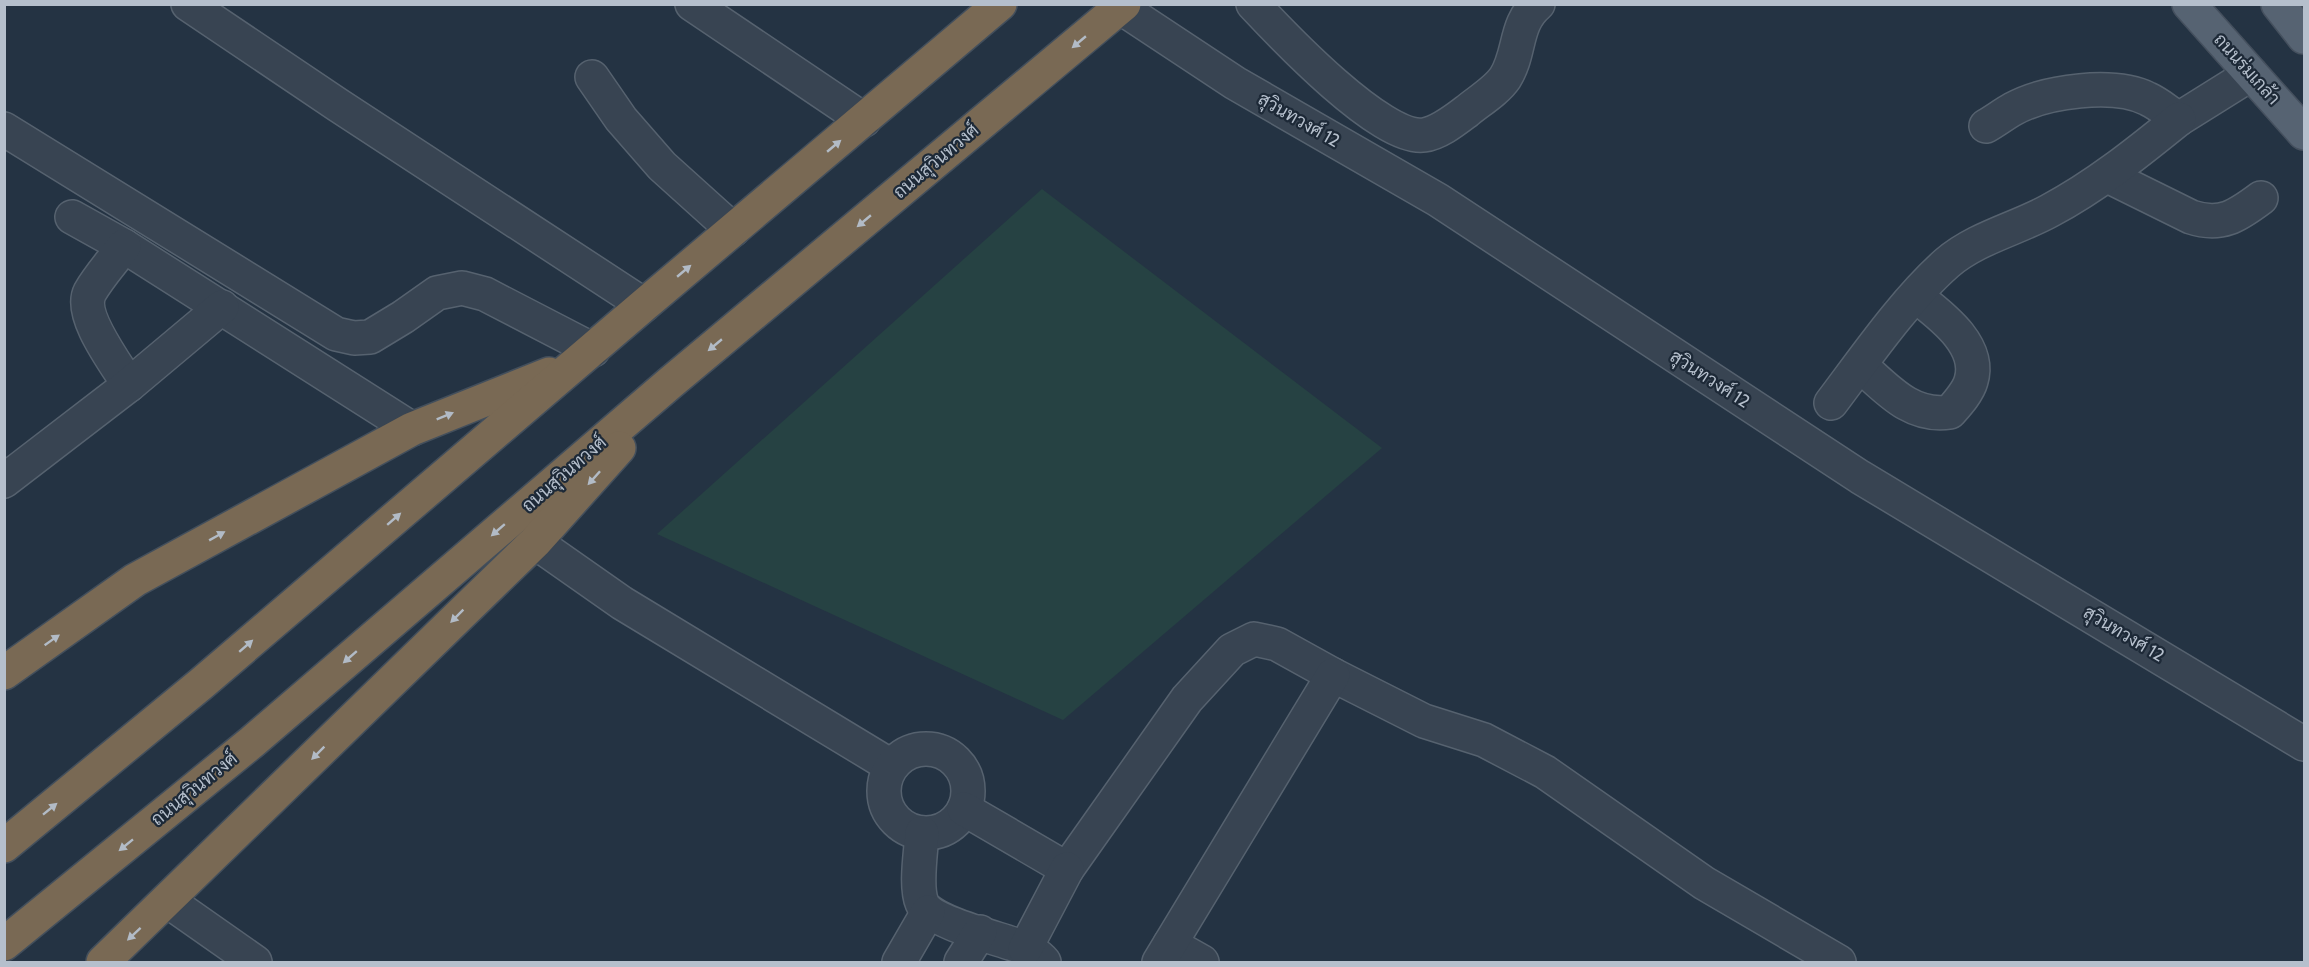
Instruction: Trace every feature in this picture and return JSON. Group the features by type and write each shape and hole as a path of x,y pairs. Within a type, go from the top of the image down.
{"highway":[{"path":"4,846 201,684 644,304 1000,4"},
{"name":"ถนนสุวินทวงศ์","path":"4,944 252,742 670,383 1122,6"},
{"path":"4,674 135,580 412,429 584,356"},
{"path":"103,963 535,542 611,459 670,383"}],"main road":[{"name":"ถนนร่มเกล้า","path":"2189,4 2304,133"},
{"path":"2278,4 2304,37"}],"street":[{"path":"188,4 338,105 644,304"},
{"path":"692,4 864,120"},
{"path":"1253,4 1283,37 1344,93 1392,129 1423,136 1448,125 1481,100 1504,78 1517,50 1520,30 1527,13 1538,4"},
{"name":"สุวินทวงศ์ 12","path":"1122,6 1235,83 1438,200 1860,477 2304,744"},
{"path":"1831,403 1916,296 1948,262 1968,249 2048,212 2108,176 2179,120 2251,74"},
{"path":"592,77 621,119 662,166 733,230"},
{"path":"1986,126 2014,108 2040,99 2090,91 2124,93 2148,99 2179,120"},
{"path":"4,129 336,334 354,338 370,337 437,293 462,288 485,294 584,356"},
{"path":"2108,176 2205,222 2217,223 2261,198"},
{"path":"72,218 124,246 412,429"},
{"path":"124,246 89,294 89,314 97,333 129,385"},
{"path":"1860,365 1901,401 1934,415 1950,412 1971,381 1972,357 1958,334 1937,312 1916,296"},
{"path":"4,481 129,385 222,307"},
{"path":"535,542 622,603 891,766"},
{"path":"922,834 919,891 922,903 928,912 950,923 980,932 1035,956 1067,869 1187,699 1232,650 1254,639 1277,644 1424,721 1484,740 1545,772 1704,883 1839,963"},
{"path":"1202,963 1165,953 1334,675"},
{"path":"931,748 952,756 965,774 969,796 964,809 950,827 922,834 905,829 892,817 884,800 884,782 891,766 909,752 931,748"},
{"path":"964,809 1067,869"},
{"path":"168,901 255,963"},
{"path":"899,963 928,912"},
{"path":"961,963 980,932"}],"green space":[{"path":"1042,189 1382,448 1063,720 657,534"}]}
